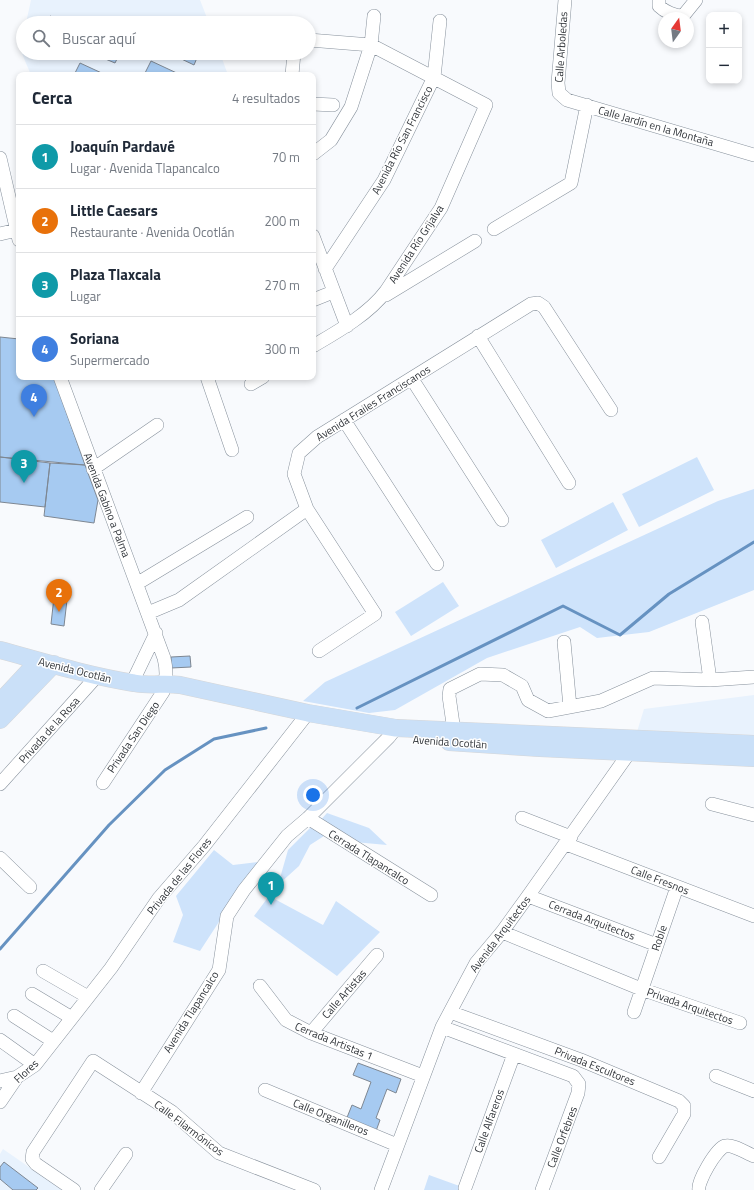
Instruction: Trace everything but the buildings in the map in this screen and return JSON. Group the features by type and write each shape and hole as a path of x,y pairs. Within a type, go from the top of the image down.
{"main road":[{"name":"Avenida Ocotlán","path":"0,650 97,676 160,687 306,717 393,732 631,746 754,758"},
{"path":"0,702 46,662"},
{"path":"0,720 46,662"},
{"name":"Avenida Ocotlán","path":"631,746 754,744"}],"street":[{"name":"Calle Arboledas","path":"559,93 558,83 565,0"},
{"path":"659,0 659,6 662,9 677,16 682,16 696,0"},
{"path":"316,152 331,140 351,107 371,45 374,16"},
{"name":"Avenida Río San Francisco","path":"325,269 384,180 434,77 440,21"},
{"path":"316,41 371,45 434,77"},
{"path":"292,72 293,60"},
{"name":"Avenida Río Grijalva","path":"316,344 347,326 381,298 442,208 486,105 434,77"},
{"name":"Calle Jardín en la Montaña","path":"559,93 567,100 754,155"},
{"path":"316,104 332,105"},
{"path":"494,229 571,183 587,105"},
{"path":"0,158 16,226"},
{"path":"0,234 16,235"},
{"path":"381,298 475,241"},
{"path":"316,244 347,326"},
{"path":"316,299 333,292"},
{"name":"Avenida Frailes Franciscanos","path":"318,651 375,614 307,509 294,474 299,453 317,436 412,379 530,304 538,303 544,307 612,410"},
{"path":"478,336 569,483"},
{"path":"412,379 502,520"},
{"name":"Avenida Gabino a Palma","path":"61,380 118,536 138,583 156,633 164,658 160,687"},
{"path":"208,380 232,450"},
{"path":"251,384 258,380"},
{"path":"344,420 437,564"},
{"path":"93,469 157,425"},
{"path":"148,613 179,600 307,509"},
{"path":"138,583 247,517"},
{"path":"702,622 710,680"},
{"path":"132,683 156,633"},
{"path":"564,642 570,707"},
{"path":"454,736 449,696 450,689 480,674 503,675 522,686 528,700 548,711 601,701 653,678 710,680 754,677"},
{"name":"Privada de la Rosa","path":"0,784 97,676"},
{"name":"Privada San Diego","path":"103,783 160,687"},
{"name":"Privada de las Flores","path":"53,1042 111,968 159,898 204,846 306,717"},
{"name":"Avenida Tlapancalco","path":"141,1093 219,970 227,916 244,890 277,848 393,732"},
{"name":"Avenida Arquitectos","path":"381,1190 442,1027 476,963 502,932 569,840 631,746"},
{"path":"712,804 754,815"},
{"name":"Cerrada Tlapancalco","path":"308,818 431,895"},
{"name":"Calle Fresnos","path":"522,818 677,887 754,916"},
{"path":"0,858 30,887"},
{"name":"Roble","path":"634,1012 677,887"},
{"name":"Cerrada Arquitectos","path":"528,896 656,945"},
{"name":"Privada Arquitectos","path":"502,932 641,989 740,1023"},
{"name":"Calle Artistas","path":"311,1033 377,955"},
{"path":"43,971 88,997"},
{"name":"Cerrada Artistas 1","path":"260,986 286,1020 311,1033 423,1076"},
{"path":"32,994 72,1018"},
{"name":"Privada Escultores","path":"450,1012 581,1060 679,1101 684,1106 684,1114 659,1157"},
{"path":"14,1016 53,1042"},
{"name":"Privada Escultores","path":"442,1027 573,1076 579,1084"},
{"path":"0,1040 35,1065"},
{"name":"Flores","path":"0,1102 17,1077 35,1065 53,1042"},
{"name":"Calle Alfareros","path":"465,1188 514,1054"},
{"name":"Calle Filarmónicos","path":"74,1190 36,1164 32,1158 33,1152 93,1061 172,1112 218,1153 314,1190"},
{"path":"716,1076 754,1092"},
{"path":"0,1081 17,1077"},
{"name":"Calle Orfebres","path":"542,1190 578,1093 579,1084"},
{"name":"Calle Organilleros","path":"266,1090 397,1144"},
{"path":"699,1190 699,1182 718,1150 725,1146 731,1147 754,1156"},
{"path":"101,1190 126,1154"}],"shaded area":[{"path":"31,0 200,0 206,16 28,16"},
{"path":"25,60 223,60 227,72 30,72"},
{"path":"697,457 714,490 639,527 622,494"},
{"path":"754,489 754,590 649,632 597,638 580,627 487,658 395,710 369,713 303,701 325,682 718,501"},
{"path":"613,502 628,530 556,568 541,540"},
{"path":"443,582 459,606 411,636 395,612"},
{"path":"754,695 754,738 636,735 644,709"},
{"path":"327,813 369,828 387,845 354,842 319,822"},
{"path":"312,826 324,836 310,845 299,866 278,885 288,850"},
{"path":"214,850 233,865 258,862 200,951 173,942 183,915 176,896"},
{"path":"269,896 323,925 336,901 380,932 337,976 254,916"},
{"path":"3,1149 62,1190 0,1190 0,1154"},
{"path":"429,1175 465,1188 470,1190 424,1190"}],"waterway":[{"path":"357,708 563,606 620,635 669,594 754,542"},
{"path":"0,949 109,825 165,770 214,739 266,728"}],"place":[{"name":"Soriana","path":"34,417"},
{"name":"Plaza Tlaxcala","path":"24,483"},
{"name":"Little Caesars","path":"59,612"},
{"name":"Joaquín Pardavé","path":"271,905"}]}
